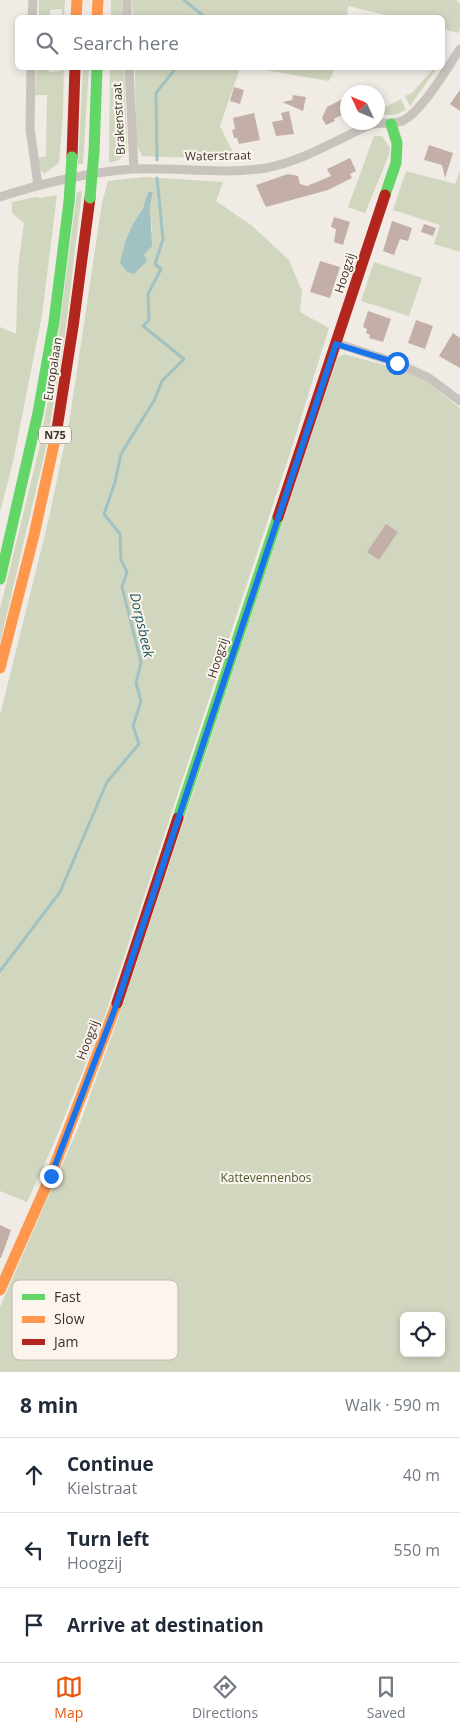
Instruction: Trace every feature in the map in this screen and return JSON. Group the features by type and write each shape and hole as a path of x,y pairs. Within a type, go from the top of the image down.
{"main road":[{"path":"76,15 77,0"},
{"path":"98,0 98,15"},
{"name":"Europalaan","path":"0,579 38,413 54,322 69,202 75,70"},
{"name":"Europalaan","path":"0,668 34,537 52,454 69,358 90,198 94,152 97,70"},
{"name":"Hoogzij","path":"0,1290 51,1176 116,1006 396,163 397,143 391,124"}],"street":[{"path":"32,15 33,0"},
{"path":"127,0 128,15"},
{"path":"391,124 404,120 414,112 460,49"},
{"path":"31,70 30,128 38,185"},
{"name":"Brakenstraat","path":"129,70 134,169"},
{"name":"Waterstraat","path":"0,197 38,185 104,172 134,169 230,171 265,168 290,162 373,124 391,124"},
{"path":"336,344 397,363 429,378 460,401"}],"green space":[{"path":"39,0 65,0 64,15 62,15 62,9 50,10 50,15 39,15"},
{"path":"111,0 122,0 123,15 111,15"},
{"path":"132,0 456,0 460,3 460,29 458,33 445,30 445,15 386,15 348,6 347,15 133,15"},
{"path":"37,70 49,70 49,72 64,70 59,163 44,174 39,168 37,158 46,156 47,95 35,95"},
{"path":"83,70 89,70 83,164 78,164"},
{"path":"110,70 124,70 127,151 119,160 109,163"},
{"path":"135,70 239,70 220,126 234,154 188,157 142,156 136,138"},
{"path":"265,70 334,70 329,81"},
{"path":"432,70 436,70 410,106 405,96 412,93"},
{"path":"401,99 406,110 395,115 385,115 385,107"},
{"path":"374,136 382,136 390,148 389,155 365,213 348,207"},
{"path":"406,171 455,184 460,171 460,252 434,244 440,225 393,210"},
{"path":"144,177 223,182 216,201 251,225 289,260 302,291 300,312 329,328 291,450 105,1015 54,1143 27,1202 0,1191 0,715 49,518 70,417 102,203 108,181","holes":["148,192 153,193 150,206 152,230 144,255 133,224 143,208"]},
{"path":"82,191 64,343 45,452 0,643 0,609 39,449 55,362 77,192"},
{"path":"57,195 42,315 13,462 0,512 0,327 16,334 18,268 24,223 12,213 12,202"},
{"path":"374,262 422,278 409,316 361,301"},
{"name":"Kattevennenbos","path":"344,354 399,369 427,382 460,408 460,1372 0,1372 0,1307 79,1126 120,1013 337,358"}],"water":[{"path":"148,192 153,192 150,206 152,246 144,255 147,261 134,274 127,272 120,263 125,242 143,208"}],"building":[{"path":"234,87 244,90 240,104 230,101"},
{"path":"460,90 460,111 450,104"},
{"path":"293,95 306,97 303,111 282,102 292,100"},
{"path":"340,100 340,116 334,119 335,121 326,125 322,118 327,107"},
{"path":"289,111 294,134 276,136 272,122 283,120 281,113"},
{"path":"254,113 260,140 239,144 237,138 234,138 232,130 235,129 233,118"},
{"path":"429,145 453,153 445,178 442,165 424,160"},
{"path":"350,158 356,171 350,174 352,178 328,190 266,207 256,185 288,174 298,176 300,184 307,186 331,176 327,169"},
{"path":"334,217 350,222 343,245 334,242 336,229 331,227"},
{"path":"392,221 412,228 408,241 400,239 394,255 383,251"},
{"path":"424,224 436,228 433,236 421,232"},
{"path":"320,261 340,267 330,298 310,292"},
{"path":"368,311 391,319 383,342 369,338 370,335 366,333 367,329 363,327"},
{"path":"416,320 433,326 425,349 408,343"},
{"path":"453,333 460,338 460,368 439,356"},
{"path":"386,524 398,532 379,560 367,552"},
{"path":"0,1225 11,1230 1,1258 0,1258"}],"waterway":[{"name":"Dorpsbeek","path":"184,0 202,15"},
{"name":"Dorpsbeek","path":"157,160 156,93 174,70"},
{"name":"Dorpsbeek","path":"0,971 60,892 107,782 139,744 133,726 141,701 136,683 141,662 122,587 127,572 121,560 120,534 104,514 115,482 121,454 155,399 162,381 184,359 143,326 149,320 148,294 161,269 155,264 163,239 157,178"}],"traffic: fast":[{"path":"94,152 97,70"},
{"path":"385,195 396,163 397,143 391,124"},
{"path":"90,198 94,152"},
{"path":"69,202 72,157"},
{"path":"0,579 38,413 54,322 69,202"},
{"path":"178,818 278,517"}],"traffic: slow":[{"path":"76,15 77,0"},
{"path":"97,15 98,0"},
{"path":"0,668 34,535 56,435"},
{"path":"0,1290 51,1175 117,1003"}],"traffic: jam":[{"path":"72,157 75,70"},
{"path":"278,517 385,195"},
{"path":"56,435 90,198"},
{"path":"117,1003 178,818"}],"route":[{"path":"51,1176 116,1006 203,749 336,344 397,363"}]}
